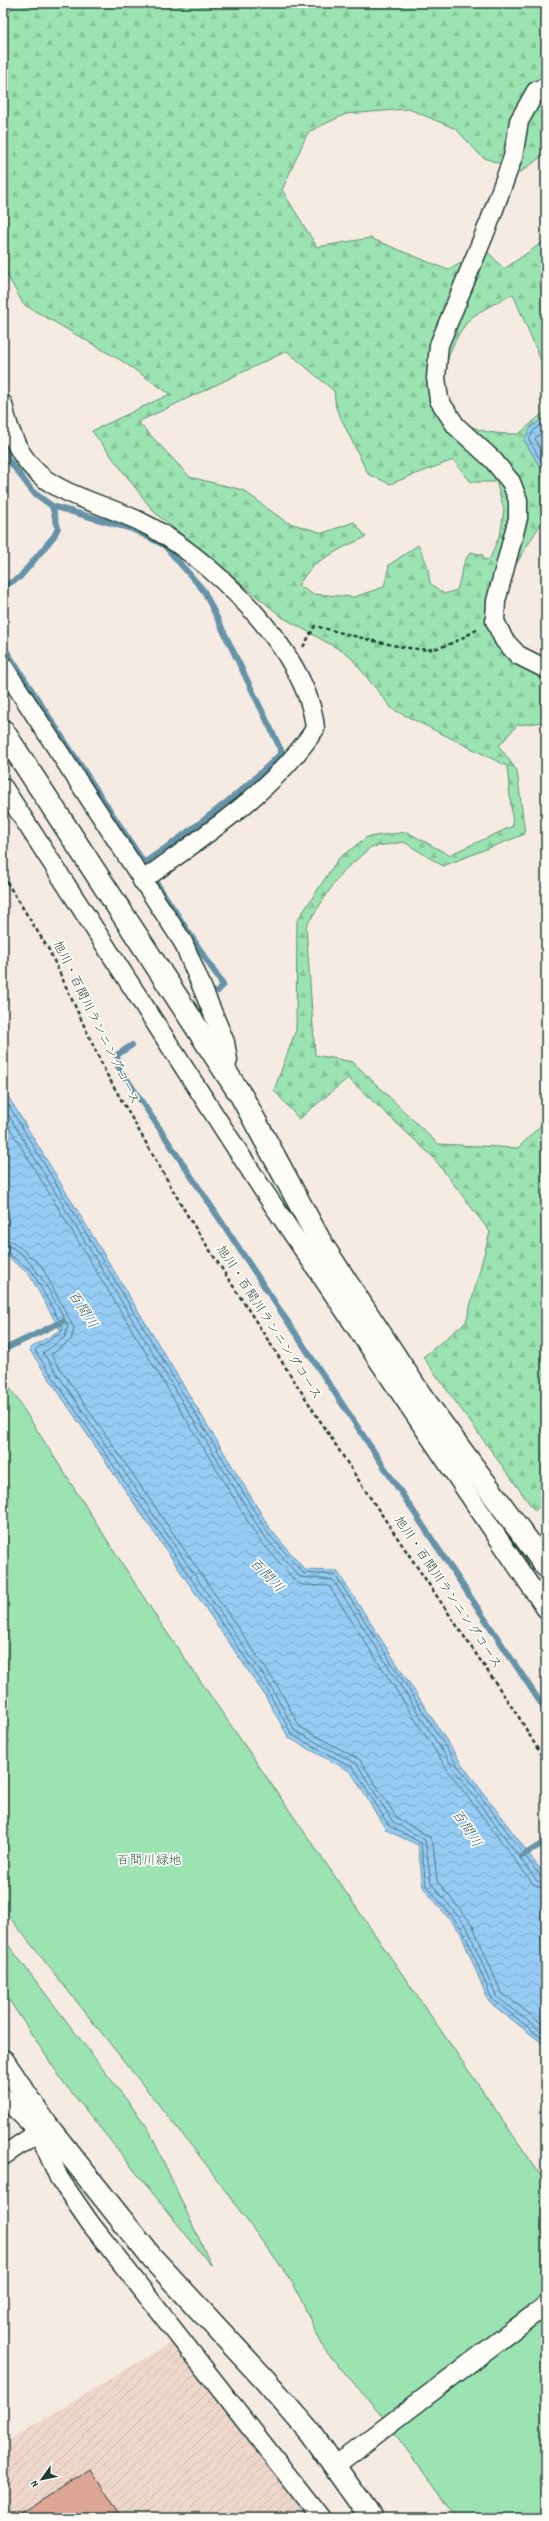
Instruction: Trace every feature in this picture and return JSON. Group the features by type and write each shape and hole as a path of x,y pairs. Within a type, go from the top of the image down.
{"street":[{"path":"546,87 536,91 519,121 510,164 440,345 436,378 439,400 456,426 493,460 512,482 518,500 518,518 496,601 495,621 504,640 518,655 546,669"},
{"path":"3,404 8,428 21,453 40,476 72,494 139,521 179,544 217,573 266,629 293,664 314,715 315,729 286,765 260,790 217,827 148,877"},
{"path":"3,666 148,877 183,942 225,1042 228,1060 224,1072"},
{"path":"3,731 252,1115 322,1245 421,1396 546,1566"},
{"path":"3,787 263,1190 546,1609"},
{"path":"3,2061 43,2128 152,2258 265,2380 336,2465 371,2518"},
{"path":"3,2097 43,2128 59,2178 90,2223 321,2518"},
{"path":"3,2156 43,2128"},
{"path":"336,2465 360,2449 546,2305"}],"path":[{"path":"293,664 315,626 410,647 432,649 452,642 495,621"},
{"name":"旭川・百間川ランニングコース","path":"3,876 48,950 106,1073 189,1218 361,1484 520,1719 546,1763"}],"shaded area":[{"path":"172,2342 311,2518 3,2518 3,2444"}],"green space":[{"path":"15,3 546,3 546,153 521,172 482,157 456,129 409,109 346,114 308,132 282,190 317,247 370,238 448,270 486,250 504,269 546,240 546,416 524,440 546,477 546,515 510,574 500,608 512,643 546,662 546,722 517,725 499,746 517,771 525,834 443,866 404,842 371,847 341,873 306,926 315,1055 353,1062 438,1144 518,1148 546,1120 546,1500 535,1511 423,1357 466,1322 490,1232 433,1157 348,1078 299,1119 274,1090 296,1030 297,921 338,859 367,837 407,832 449,855 513,826 507,766 392,709 349,655 282,617 154,512 92,431 170,394 122,361 23,304 3,267 3,21","holes":["513,294 545,370 543,413 519,434 501,434 476,429 462,418 452,404 447,393 445,380 446,368 454,343 468,321 483,310","287,351 334,391 336,408 368,474 390,484 453,460 471,482 496,482 504,509 501,531 490,559 483,560 483,555 471,552 465,560 457,590 444,594 430,583 427,564 418,545 389,565 384,587 354,597 312,594 298,585 313,565 342,548 366,537 354,522 323,533 286,522 243,490 190,477 138,422"]},
{"name":"百間川緑地","path":"3,1377 159,1621 546,2183 546,2518 457,2518 379,2412 324,2349 294,2285 205,2163 3,1909"},
{"path":"3,1938 148,2128 212,2267 64,2083 3,1991"}],"water":[{"path":"546,416 546,477 524,440 531,427"},
{"name":"百間川","path":"3,1088 271,1530 305,1570 337,1571 461,1763 546,1877 546,2046 489,2002 460,1932 423,1887 418,1845 386,1830 351,1772 289,1738 264,1694 29,1349 60,1330 29,1274 3,1253"}],"building":[{"path":"91,2469 122,2518 14,2518"}],"waterway":[{"path":"3,447 8,459 33,492 52,506 132,529 164,545 204,591 282,752 250,783 216,811 144,863"},
{"path":"3,587 20,577 54,536 58,528 52,506"},
{"path":"3,646 146,866"},
{"path":"152,876 223,985 218,991"},
{"path":"132,1045 117,1055 118,1066 546,1711"},
{"path":"3,1350 63,1321"},
{"path":"522,1856 546,1841"}]}
